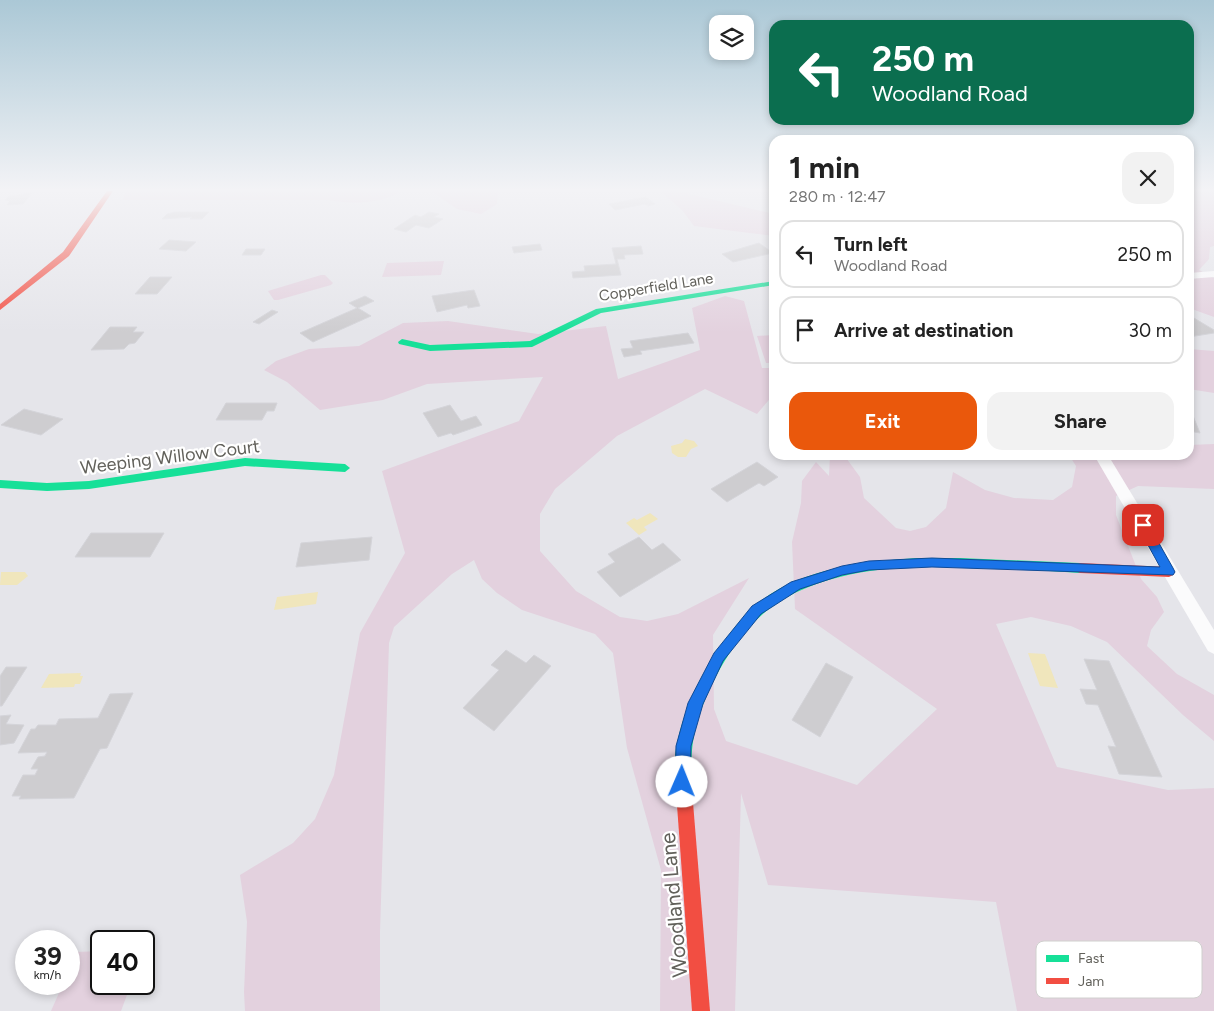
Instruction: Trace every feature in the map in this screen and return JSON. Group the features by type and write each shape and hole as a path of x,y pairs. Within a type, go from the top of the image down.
{"street":[{"path":"0,308 66,254 77,238"},
{"path":"1194,276 1214,274"},
{"name":"Copperfield Lane","path":"402,342 430,348 532,344 547,340 582,317 599,311 769,284"},
{"path":"1104,460 1214,646"},
{"name":"Weeping Willow Court","path":"0,484 47,487 89,485 245,462 345,468"},
{"name":"Woodland Lane","path":"702,1011 682,782 683,746 696,703 719,657 756,610 796,586 842,570 869,565 932,562 1169,572"}],"shaded area":[{"path":"1194,238 1214,238 1214,246 1210,247 1209,259 1199,270 1214,278 1214,317 1194,310"},
{"path":"444,261 441,275 382,277 387,263"},
{"path":"325,275 333,283 278,300 274,300 268,291"},
{"path":"725,296 744,301 762,368 769,368 769,400 757,414 705,389 617,436 555,489 540,514 540,551 576,591 620,617 647,621 678,614 749,578 713,635 714,709 726,741 857,785 937,709 795,609 792,542 801,503 802,481 816,462 829,476 830,460 848,460 860,477 864,498 896,528 910,531 926,527 946,508 953,472 985,490 1014,498 1053,500 1072,487 1076,466 1072,460 1194,460 1194,445 1214,444 1214,489 1138,486 1116,496 1116,515 1141,579 1157,597 1164,612 1151,630 1147,646 1177,674 1214,695 1214,741 1183,715 1107,642 1071,626 1031,617 996,624 1057,767 1168,790 1214,788 1214,1011 1017,1011 996,902 768,885 741,793 735,1011 660,1011 661,870 627,748 613,653 595,634 522,610 497,593 482,579 474,560 452,574 394,627 389,643 380,932 380,1011 245,1011 247,922 240,875 293,843 315,819 334,775 360,633 405,553 382,471 519,421 543,377 427,384 383,400 320,410 287,382 264,370 276,361 309,349 359,346 403,323 448,321 538,334 606,326 618,379 700,350 692,308"},
{"path":"769,335 769,363 766,363 757,336"},
{"path":"1194,349 1214,351 1214,393 1194,390"},
{"path":"685,439 694,441 698,446 691,449 686,457 678,457 672,453 671,446 682,443"},
{"path":"650,513 658,519 644,527 647,530 639,535 626,523 634,518 637,520"},
{"path":"1,572 25,572 28,576 17,585 0,585"},
{"path":"318,592 316,604 274,610 277,597"},
{"path":"1028,653 1045,654 1058,688 1040,686"},
{"path":"81,673 80,676 83,676 80,684 75,684 74,687 41,688 49,674"},
{"path":"90,951 90,995 127,995 121,1011 51,1011 58,995 80,995 80,952"}],"building":[{"path":"169,240 196,242 186,251 159,249"},
{"path":"759,243 769,250 769,254 733,262 722,254"},
{"path":"540,244 542,250 514,253 512,247"},
{"path":"641,246 643,254 624,255 625,259 617,259 621,275 573,278 572,272 585,271 584,266 616,264 612,248"},
{"path":"246,249 265,249 261,255 242,255"},
{"path":"150,277 172,277 157,294 135,294"},
{"path":"474,290 480,306 468,308 467,305 437,312 432,296"},
{"path":"365,296 374,301 358,308 371,316 313,342 300,333 357,308 349,303"},
{"path":"272,310 278,312 259,324 253,322"},
{"path":"1194,318 1214,330 1214,333 1194,336"},
{"path":"110,327 137,327 133,332 144,332 135,343 129,344 124,349 91,350"},
{"path":"688,333 694,343 640,351 642,354 624,357 621,349 633,348 630,341"},
{"path":"226,403 277,403 274,411 267,411 262,420 216,420"},
{"path":"450,405 461,421 476,416 482,425 453,435 451,433 438,437 423,413"},
{"path":"24,409 63,419 41,435 1,425"},
{"path":"1194,418 1200,433 1194,432"},
{"path":"757,462 778,477 764,486 759,483 727,502 711,489"},
{"path":"91,533 164,533 150,557 75,557"},
{"path":"372,537 369,560 296,567 301,543"},
{"path":"639,537 652,550 663,543 681,560 620,597 597,572 615,562 608,554"},
{"path":"506,650 526,663 534,655 551,666 494,731 463,708 499,670 491,665"},
{"path":"1084,659 1109,661 1162,777 1119,774 1108,746 1116,747 1098,705 1086,704 1080,689 1097,690"},
{"path":"826,663 853,677 820,737 792,720"},
{"path":"6,667 27,667 2,706 0,706 0,676"},
{"path":"133,693 107,748 100,749 74,798 19,799 21,796 12,796 23,775 35,775 38,769 31,769 38,757 45,756 47,752 18,753 31,729 35,729 38,725 56,725 59,719 98,718 110,694"},
{"path":"11,715 6,724 24,725 14,743 0,745 0,716"}],"traffic: fast":[{"path":"402,342 430,348 532,344 599,311 769,284"},
{"path":"0,484 47,487 89,485 245,462 345,468"},
{"path":"683,778 684,748 687,733 696,704 709,676 739,632 751,618 765,605 797,586 834,573 875,566 917,562 960,562 1080,568"}],"traffic: jam":[{"path":"0,308 66,254 77,238"},
{"path":"1080,568 1169,572"},
{"path":"683,778 701,1011"}],"route":[{"path":"682,782 683,746 687,732 696,703 719,657 731,639 756,610 796,586 842,570 869,565 932,562 1169,572 1143,525"}]}
